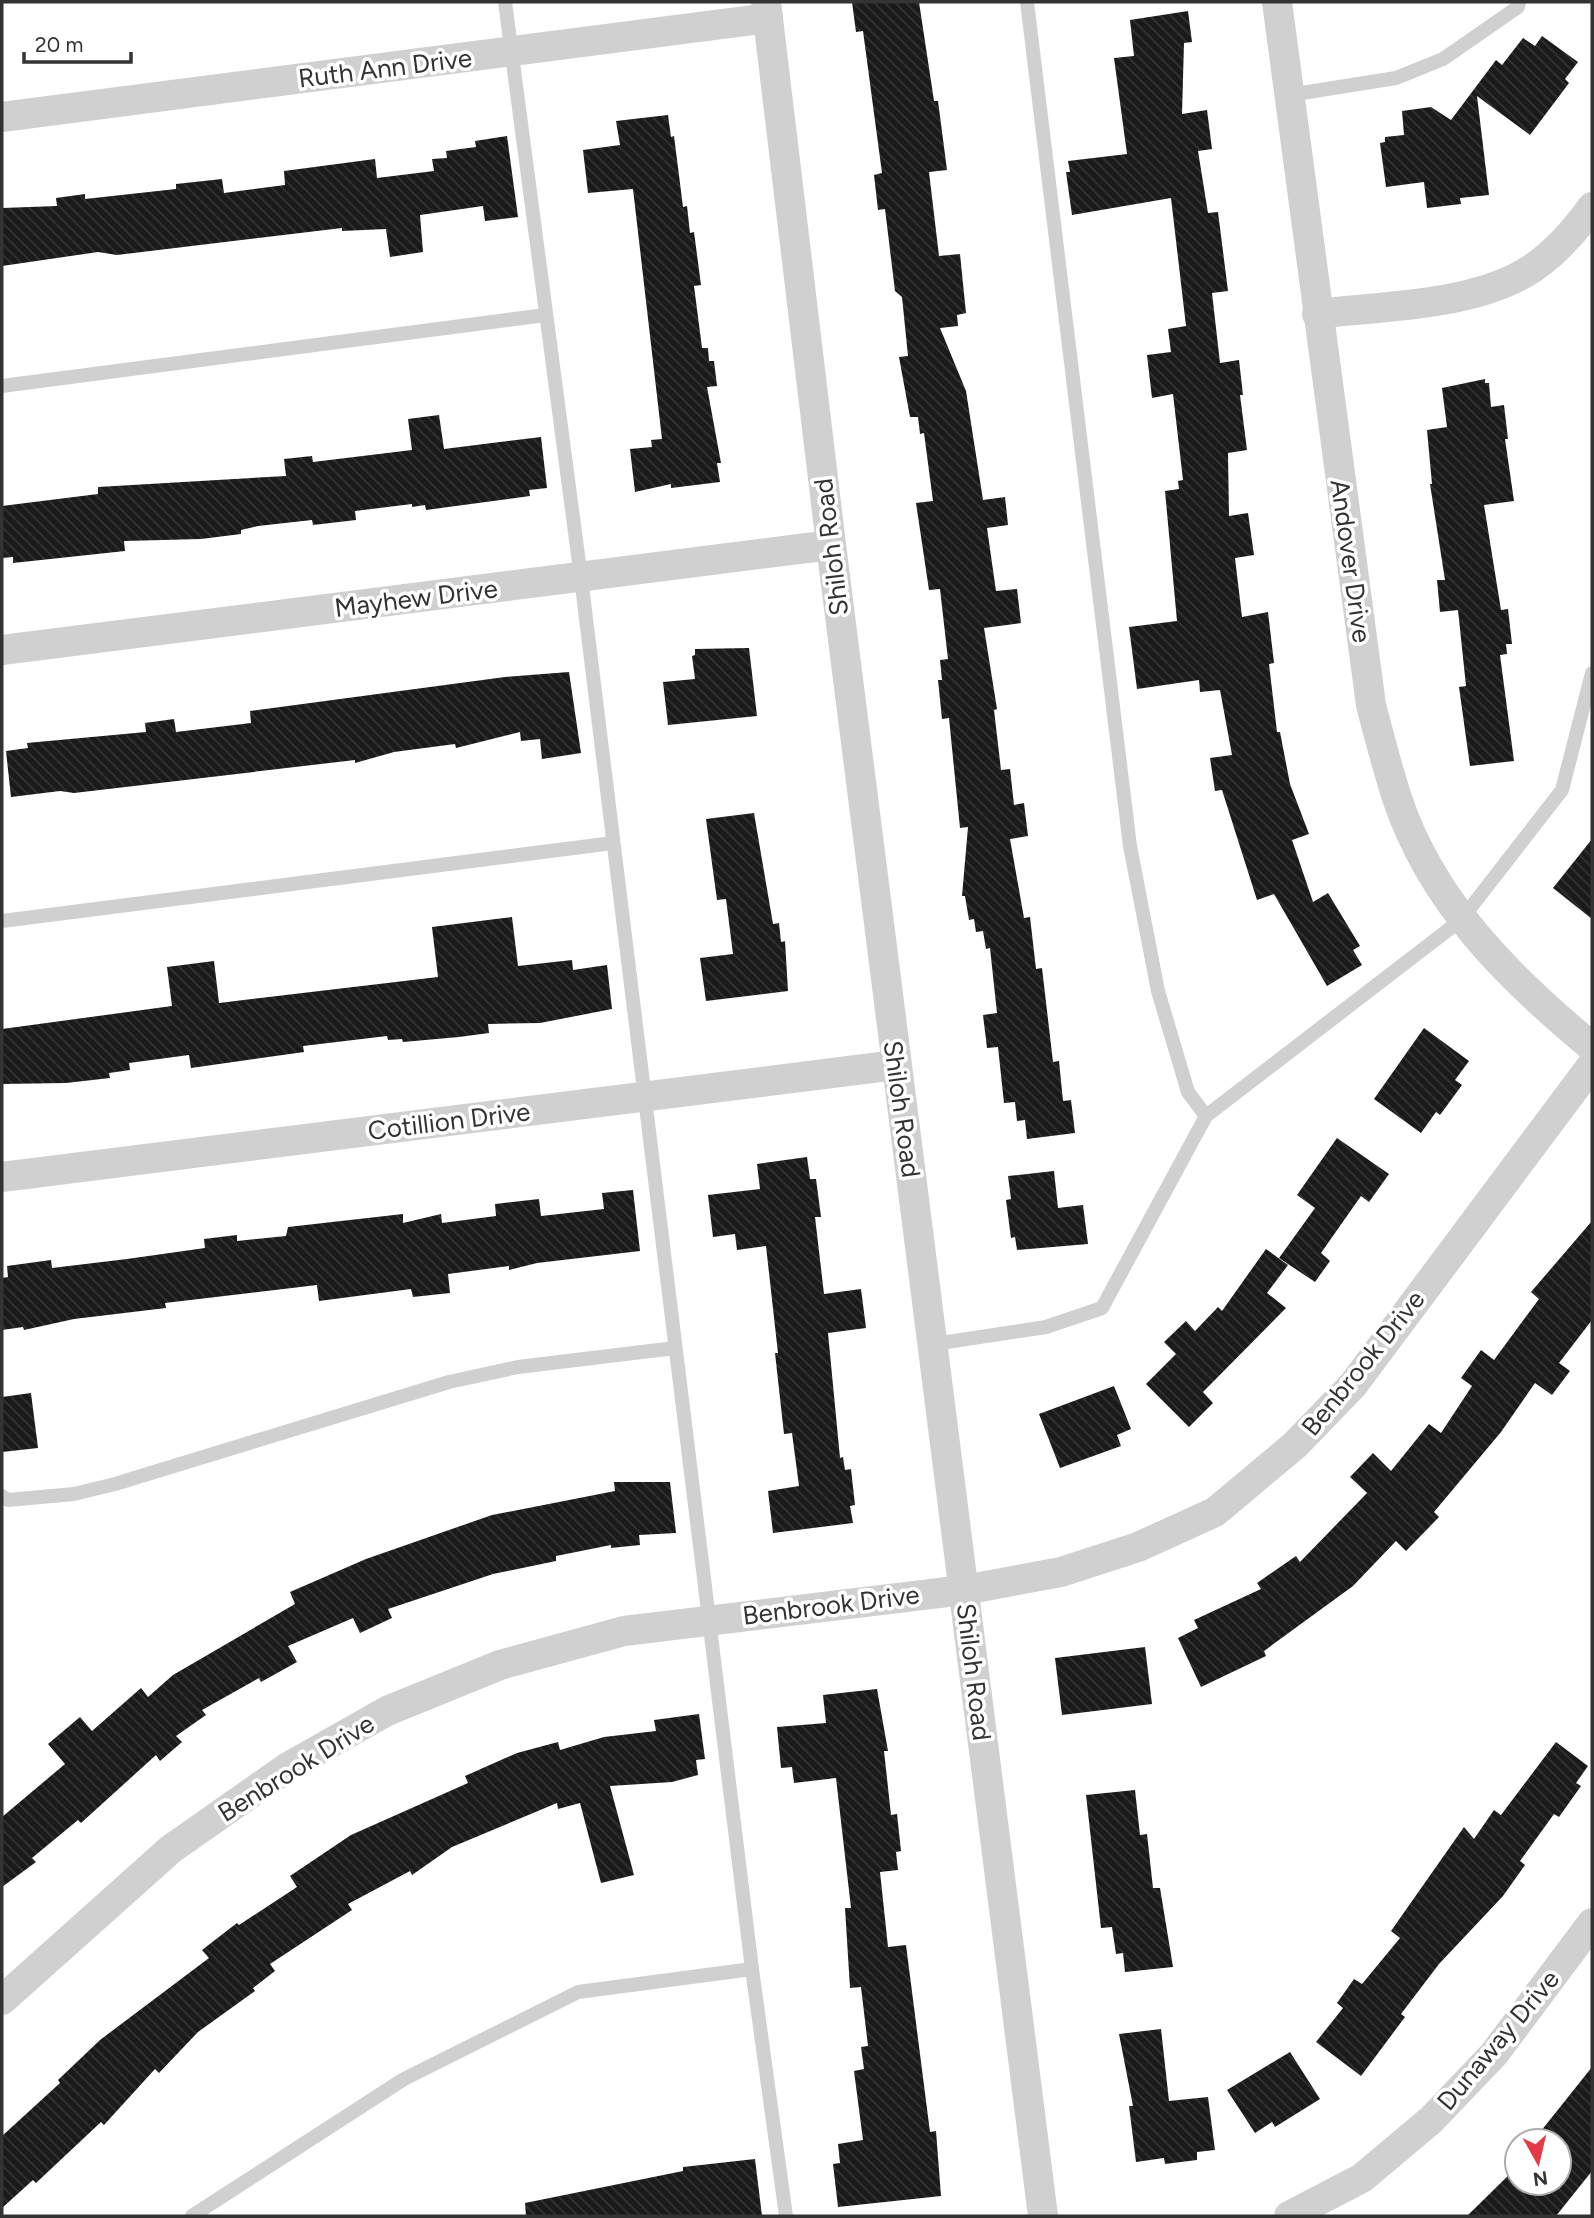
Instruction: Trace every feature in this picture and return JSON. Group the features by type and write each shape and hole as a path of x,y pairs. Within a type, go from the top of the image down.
{"street":[{"name":"Andover Drive","path":"1277,2 1371,705 1397,799 1430,874 1461,920 1528,994 1592,1047"},
{"name":"Ruth Ann Drive","path":"2,117 511,52 767,10"},
{"name":"Shiloh Road","path":"767,10 831,545 1042,2216"},
{"path":"1317,314 1469,295 1523,274 1572,233 1592,207"},
{"name":"Mayhew Drive","path":"2,650 831,545"},
{"name":"Cotillion Drive","path":"2,1177 896,1065"},
{"name":"Benbrook Drive","path":"2,2000 171,1849 288,1767 387,1712 500,1665 624,1631 964,1590 1060,1572 1138,1546 1214,1513 1285,1454 1353,1384 1592,1065"},
{"name":"Dunaway Drive","path":"1290,2216 1362,2178 1431,2120 1494,2054 1592,1923"}],"lane":[{"path":"505,2 581,578 752,1969 786,2216"},
{"path":"1027,2 1130,846 1158,991 1188,1092 1206,1116"},
{"path":"1289,95 1396,78 1443,59 1518,7 1519,2"},
{"path":"2,386 545,315"},
{"path":"934,1345 1046,1327 1102,1308 1206,1116 1461,920 1562,790 1592,673"},
{"path":"2,921 613,843"},
{"path":"4,1503 74,1494 114,1484 449,1381 518,1367 675,1348"},
{"path":"192,2216 404,2079 578,1992 752,1969"}],"building":[{"path":"852,2 919,2 934,101 938,101 947,170 929,172 939,256 960,254 966,313 957,315 958,326 940,328 966,391 983,500 1005,497 1008,525 987,528 996,591 1017,589 1021,623 984,628 997,709 994,710 1001,770 1010,769 1014,805 1024,803 1028,836 1010,839 1024,918 1030,917 1036,969 1042,968 1053,1062 1059,1061 1063,1101 1071,1100 1075,1133 1027,1139 1025,1120 1017,1121 1015,1102 1004,1103 998,1047 987,1048 983,1015 997,1013 990,948 986,949 983,931 976,932 974,919 969,920 965,896 962,896 968,827 960,828 949,718 942,719 938,680 942,680 940,660 948,659 940,589 929,590 916,503 933,501 924,433 920,434 918,417 910,417 899,357 908,356 902,297 895,291 885,209 878,210 874,175 882,173 863,31 856,32"},
{"path":"1188,11 1192,42 1184,43 1182,114 1207,110 1212,149 1198,151 1208,213 1218,212 1228,291 1212,293 1220,363 1239,360 1243,395 1240,395 1247,450 1228,453 1229,516 1248,513 1254,555 1235,558 1242,617 1268,612 1274,663 1269,664 1277,732 1280,732 1290,784 1309,834 1292,840 1313,902 1328,893 1360,946 1353,950 1362,965 1327,986 1274,894 1257,900 1222,790 1215,791 1210,758 1232,755 1220,690 1200,692 1199,680 1137,689 1129,627 1177,621 1165,491 1179,489 1178,481 1183,480 1173,394 1152,398 1147,355 1171,352 1168,329 1186,326 1171,198 1072,215 1066,172 1070,172 1068,161 1127,154 1114,58 1134,56 1130,20"},
{"path":"1542,36 1578,62 1565,79 1569,83 1530,135 1477,96 1489,195 1460,198 1461,204 1427,208 1424,182 1386,187 1380,143 1385,142 1385,137 1404,135 1402,111 1431,107 1451,120 1496,60 1502,65 1523,38 1535,46"},
{"path":"668,115 671,137 674,136 683,207 687,206 690,233 694,232 701,285 694,286 702,348 708,348 709,361 714,361 717,386 707,387 721,463 717,463 720,482 671,488 671,484 635,492 630,449 652,447 651,440 662,439 633,189 588,193 583,150 620,145 616,121"},
{"path":"507,136 518,217 485,221 483,206 420,215 423,252 390,257 386,229 342,231 342,228 117,255 98,252 2,266 2,208 57,206 56,198 85,194 85,199 176,189 176,184 222,179 224,193 285,185 284,171 375,159 377,178 434,171 432,159 447,158 446,151 476,147 475,141"},
{"path":"1485,379 1485,383 1489,383 1491,407 1504,405 1508,439 1505,439 1514,501 1484,505 1501,610 1508,609 1512,644 1506,644 1507,654 1500,655 1514,761 1470,766 1459,687 1466,686 1458,610 1440,612 1437,580 1445,580 1430,484 1427,430 1447,427 1442,388"},
{"path":"439,415 444,449 541,437 547,488 529,490 530,496 426,510 425,505 412,507 412,504 355,511 356,520 313,525 312,520 258,526 241,530 241,534 201,539 124,541 125,551 13,563 13,557 2,558 2,506 98,494 98,487 286,476 284,459 312,456 313,462 412,450 408,419"},
{"path":"749,648 757,716 668,725 663,682 695,679 692,656 695,655 695,649"},
{"path":"569,672 581,753 542,759 540,739 521,741 520,732 456,748 455,744 394,752 355,763 355,760 74,793 60,791 11,797 6,751 28,748 27,743 146,732 145,723 174,719 176,732 251,723 250,711 505,677"},
{"path":"754,813 773,924 779,923 781,942 785,941 788,991 706,1001 700,958 733,954 726,899 717,900 706,819"},
{"path":"1592,839 1592,919 1553,888"},
{"path":"512,917 518,966 572,960 573,970 607,965 612,1009 540,1023 488,1024 489,1033 459,1037 403,1042 402,1039 388,1040 387,1036 303,1046 304,1052 191,1068 189,1055 129,1063 130,1070 109,1073 110,1078 66,1083 2,1084 2,1029 172,1006 167,967 214,961 219,1003 438,977 432,927"},
{"path":"1424,1028 1469,1061 1455,1080 1462,1085 1440,1115 1436,1112 1421,1133 1374,1099"},
{"path":"1337,1138 1389,1174 1369,1202 1361,1196 1321,1253 1330,1261 1315,1282 1279,1258 1315,1208 1297,1195"},
{"path":"807,1157 810,1179 816,1179 821,1217 815,1217 824,1294 861,1289 866,1328 828,1333 840,1458 843,1457 845,1470 851,1469 855,1505 850,1506 853,1523 773,1533 768,1491 799,1486 792,1433 784,1434 766,1246 737,1250 735,1234 713,1237 708,1195 760,1189 757,1164"},
{"path":"1054,1171 1058,1208 1083,1205 1088,1244 1017,1250 1015,1237 1011,1238 1006,1200 1011,1199 1008,1176"},
{"path":"633,1190 640,1251 537,1263 509,1270 509,1266 448,1274 450,1293 413,1297 411,1289 319,1301 317,1285 165,1303 166,1308 74,1319 24,1330 23,1327 2,1330 2,1278 8,1277 7,1266 51,1260 52,1268 127,1259 205,1248 204,1239 237,1235 237,1241 286,1236 288,1227 403,1214 403,1223 441,1214 442,1223 496,1216 495,1204 539,1199 541,1216 604,1209 602,1193"},
{"path":"1592,1221 1592,1320 1559,1363 1570,1371 1552,1395 1535,1383 1501,1432 1434,1512 1439,1517 1406,1551 1396,1541 1353,1586 1264,1651 1266,1656 1201,1687 1178,1638 1198,1628 1194,1620 1261,1589 1257,1583 1296,1556 1300,1562 1367,1493 1350,1477 1373,1453 1391,1471 1429,1424 1441,1433 1472,1386 1461,1378 1481,1350 1494,1360 1539,1299 1531,1292"},
{"path":"1266,1249 1288,1265 1267,1293 1286,1308 1203,1392 1213,1403 1189,1427 1146,1384 1176,1354 1164,1342 1186,1321 1195,1331 1218,1307 1222,1311"},
{"path":"1114,1386 1131,1429 1117,1435 1121,1446 1060,1468 1039,1414"},
{"path":"31,1393 38,1448 2,1452 2,1397"},
{"path":"614,1482 670,1482 676,1533 639,1535 640,1545 611,1548 611,1545 556,1556 556,1561 493,1574 388,1609 392,1618 360,1633 353,1618 288,1646 297,1662 261,1682 259,1678 202,1710 206,1715 176,1736 182,1742 160,1761 156,1755 81,1823 78,1820 32,1858 36,1862 2,1887 2,1817 65,1764 48,1744 80,1717 92,1731 141,1688 148,1697 173,1675 295,1604 290,1592 366,1559 492,1515 615,1491"},
{"path":"1145,1647 1152,1704 1062,1715 1055,1658"},
{"path":"877,1689 888,1751 884,1751 891,1815 897,1814 901,1851 896,1852 898,1870 880,1872 888,1947 906,1945 930,2132 936,2131 941,2196 838,2207 833,2164 840,2163 838,2144 863,2140 854,2071 864,2069 861,2047 868,2046 861,1987 850,1988 845,1908 851,1908 836,1778 794,1783 792,1767 781,1768 777,1727 826,1723 823,1695"},
{"path":"699,1714 705,1759 696,1760 698,1775 672,1782 610,1786 634,1875 601,1883 580,1803 558,1809 557,1803 452,1847 412,1875 410,1871 348,1904 352,1910 270,1964 275,1971 253,1988 255,1991 198,2032 159,2073 155,2069 104,2125 101,2122 36,2183 33,2180 2,2208 2,2136 60,2083 58,2080 100,2040 209,1958 202,1950 237,1923 239,1925 297,1887 290,1876 351,1835 468,1783 465,1776 517,1753 558,1742 560,1750 604,1737 656,1731 654,1720"},
{"path":"1556,1742 1588,1766 1576,1783 1581,1786 1559,1817 1554,1814 1520,1861 1525,1865 1503,1896 1439,1964 1401,2014 1405,2017 1361,2076 1316,2042 1343,2008 1337,2003 1354,1979 1362,1984 1400,1938 1391,1931 1464,1827 1474,1839 1494,1810 1501,1815"},
{"path":"1135,1790 1140,1835 1147,1834 1153,1888 1160,1888 1173,1967 1125,1972 1123,1953 1116,1954 1112,1927 1101,1928 1086,1795"},
{"path":"1161,2029 1169,2101 1208,2097 1215,2150 1197,2152 1197,2160 1165,2164 1164,2158 1136,2162 1129,2106 1133,2106 1119,2034"},
{"path":"1290,2052 1320,2099 1275,2127 1272,2122 1255,2133 1227,2090"},
{"path":"1592,2067 1592,2171 1573,2195 1573,2127 1544,2127"},
{"path":"755,2159 762,2216 526,2216 525,2203 683,2171 683,2167"},
{"path":"1503,2181 1503,2197 1571,2197 1556,2216 1467,2216"}]}
